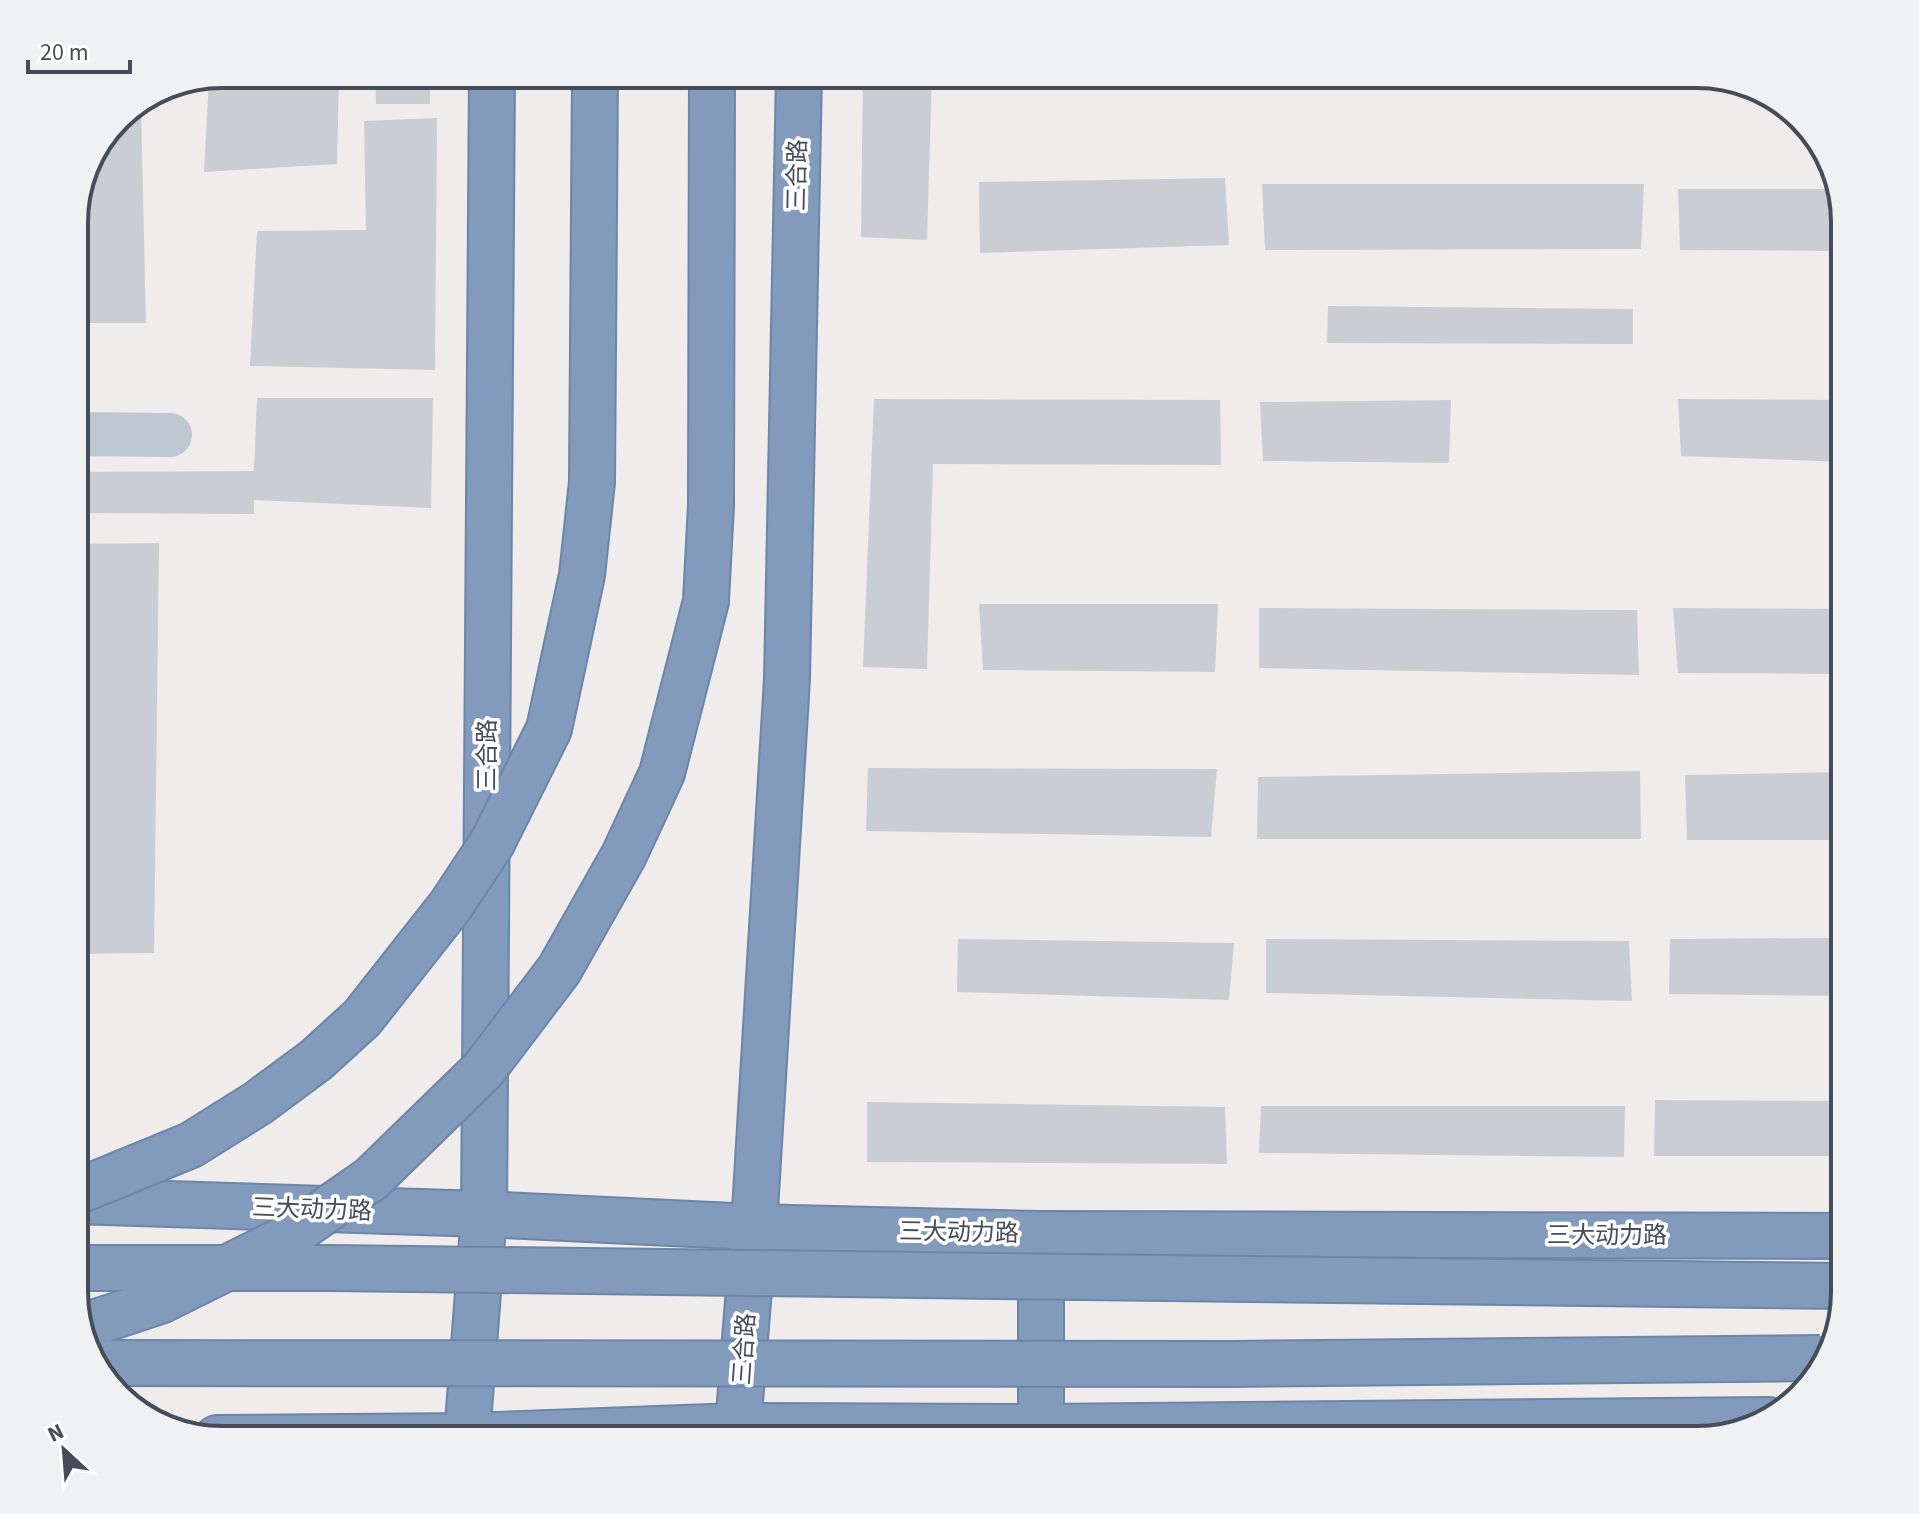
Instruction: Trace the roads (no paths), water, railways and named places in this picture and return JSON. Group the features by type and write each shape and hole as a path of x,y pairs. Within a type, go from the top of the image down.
{"highway":[{"name":"三合路","path":"468,1426 484,1214 492,88"},
{"path":"88,1187 191,1145 258,1103 316,1060 362,1018 442,917 492,843 549,729 582,575 592,482 595,88"},
{"path":"92,1323 160,1301 283,1240 371,1179 483,1070 559,970 624,855 662,773 706,601 711,505 712,88"},
{"name":"三合路","path":"738,1426 754,1227 787,679 799,88"},
{"name":"三大动力路","path":"88,1201 484,1214 754,1227 1041,1234 1831,1236"},
{"path":"1041,1234 1041,1426"},
{"path":"88,1268 331,1268 1831,1286"},
{"path":"109,1363 1231,1364 1813,1358"},
{"path":"1145,1426 1734,1420"}],"lane":[{"path":"88,434 170,435"}]}
